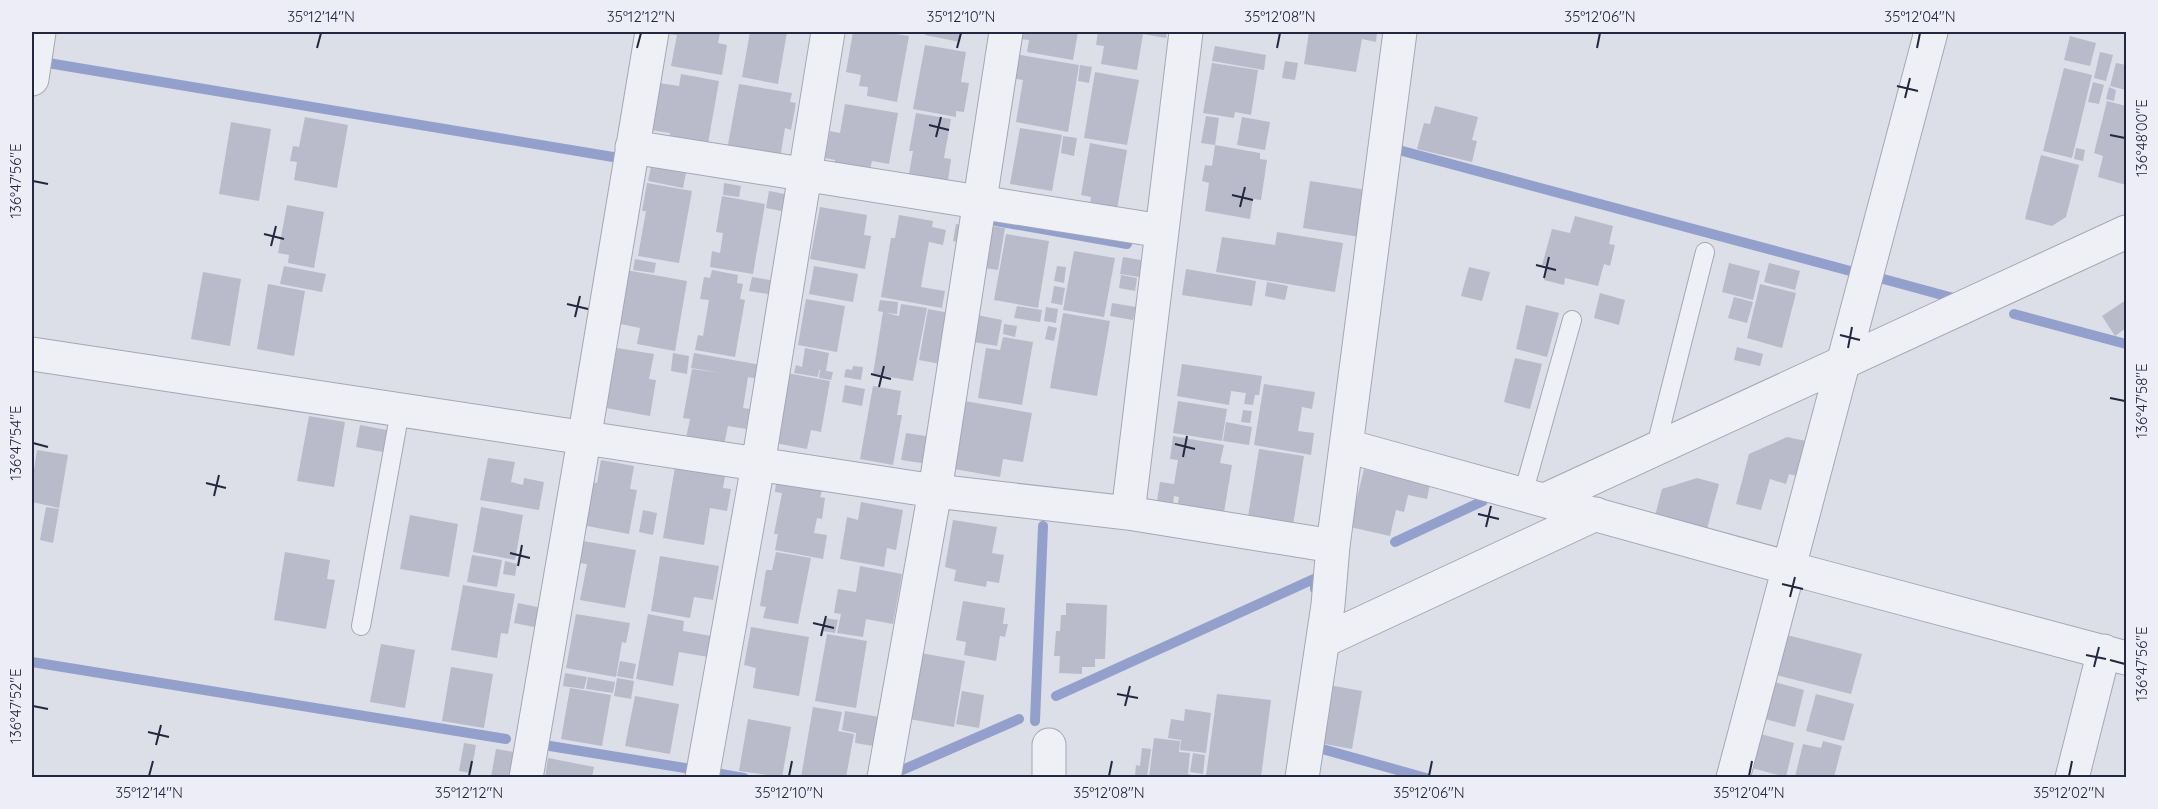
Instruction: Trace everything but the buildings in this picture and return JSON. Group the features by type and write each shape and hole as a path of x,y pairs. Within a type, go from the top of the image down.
{"street":[{"path":"32,79 39,32"},
{"path":"526,777 652,32"},
{"path":"702,777 758,465 828,32"},
{"path":"884,777 935,491 1006,32"},
{"path":"1128,513 1186,32"},
{"path":"1302,777 1323,641 1333,546 1400,32"},
{"path":"1733,777 1931,32"},
{"path":"632,147 1162,231"},
{"path":"1534,497 1655,450 2127,232"},
{"path":"32,354 584,440 935,491 1128,513 1333,546"},
{"path":"1347,446 2115,655 2072,777"},
{"path":"1323,641 1596,514"},
{"path":"1049,777 1050,745"}],"lane":[{"path":"1655,450 1705,252"},
{"path":"1534,497 1572,320"},
{"path":"361,626 400,411"}],"waterway":[{"path":"48,63 619,158 620,150"},
{"path":"1395,149 1854,272"},
{"path":"996,221 1127,244"},
{"path":"1876,277 1957,299"},
{"path":"2014,314 2126,344"},
{"path":"1395,542 1483,501"},
{"path":"1035,721 1043,526"},
{"path":"1056,696 1316,578 1315,589"},
{"path":"32,662 506,739"},
{"path":"900,771 1019,719"},
{"path":"550,746 691,769"},
{"path":"1315,747 1426,778"},
{"path":"721,774 744,778"}]}
